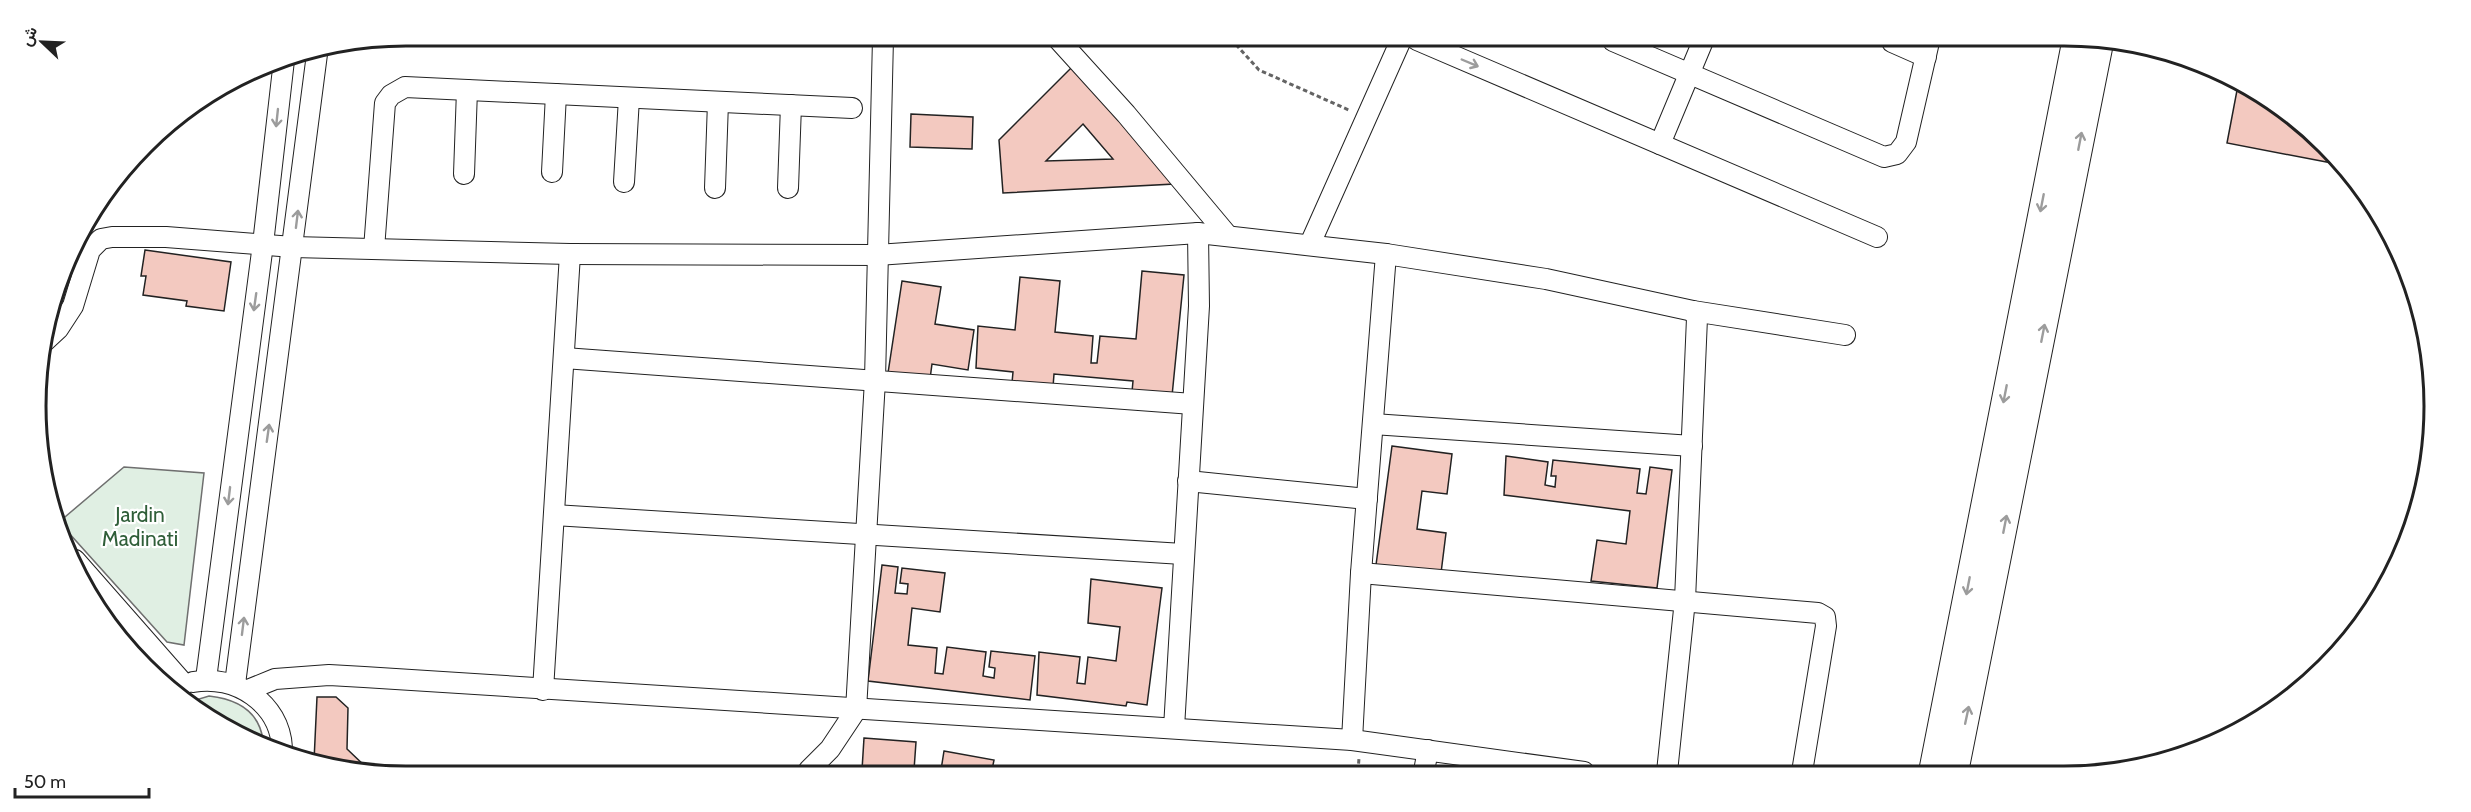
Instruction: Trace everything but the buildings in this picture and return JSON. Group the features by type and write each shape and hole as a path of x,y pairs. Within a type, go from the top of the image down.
{"main road":[{"path":"1933,766 2074,46"},
{"path":"1956,766 2099,48"}],"street":[{"path":"813,766 830,749 856,710 875,380 883,46"},
{"path":"1064,46 1126,114 1228,236"},
{"path":"1310,244 1398,46"},
{"path":"1431,46 1877,237"},
{"path":"1625,46 1884,157 1897,154 1906,142 1927,50 1910,46"},
{"path":"1660,144 1701,46"},
{"path":"242,687 315,58"},
{"path":"206,679 263,244 283,69"},
{"path":"374,249 385,103 405,87 852,108"},
{"path":"464,174 467,90"},
{"path":"552,172 556,94"},
{"path":"624,182 629,98"},
{"path":"715,188 718,102"},
{"path":"788,188 790,105"},
{"path":"1174,728 1199,306 1198,233"},
{"path":"54,333 73,306 87,256 94,243 112,237 166,237 293,247 570,254 877,255 1198,233 1386,254 1546,279 1693,311 1845,335"},
{"path":"543,690 570,254"},
{"path":"1352,740 1361,573 1386,254"},
{"path":"1668,766 1685,600 1697,318 1693,311"},
{"path":"564,357 1193,404"},
{"path":"1373,424 1692,446"},
{"path":"1188,481 1367,499"},
{"path":"554,515 1183,554"},
{"path":"1361,573 1818,613 1825,617 1803,766"},
{"path":"92,581 178,683"},
{"path":"181,686 206,679 242,687 275,679 329,675 1352,740 1541,766"},
{"path":"242,687 269,710 282,736 282,743"},
{"path":"1425,766 1428,750"}],"path":[{"path":"1237,46 1258,70 1366,118"}],"green space":[{"name":"Jardin Madinati","path":"124,467 204,473 184,645 167,642 71,535 65,517"},
{"path":"209,696 228,700 245,708 257,721 262,735 226,717 198,699"}]}
